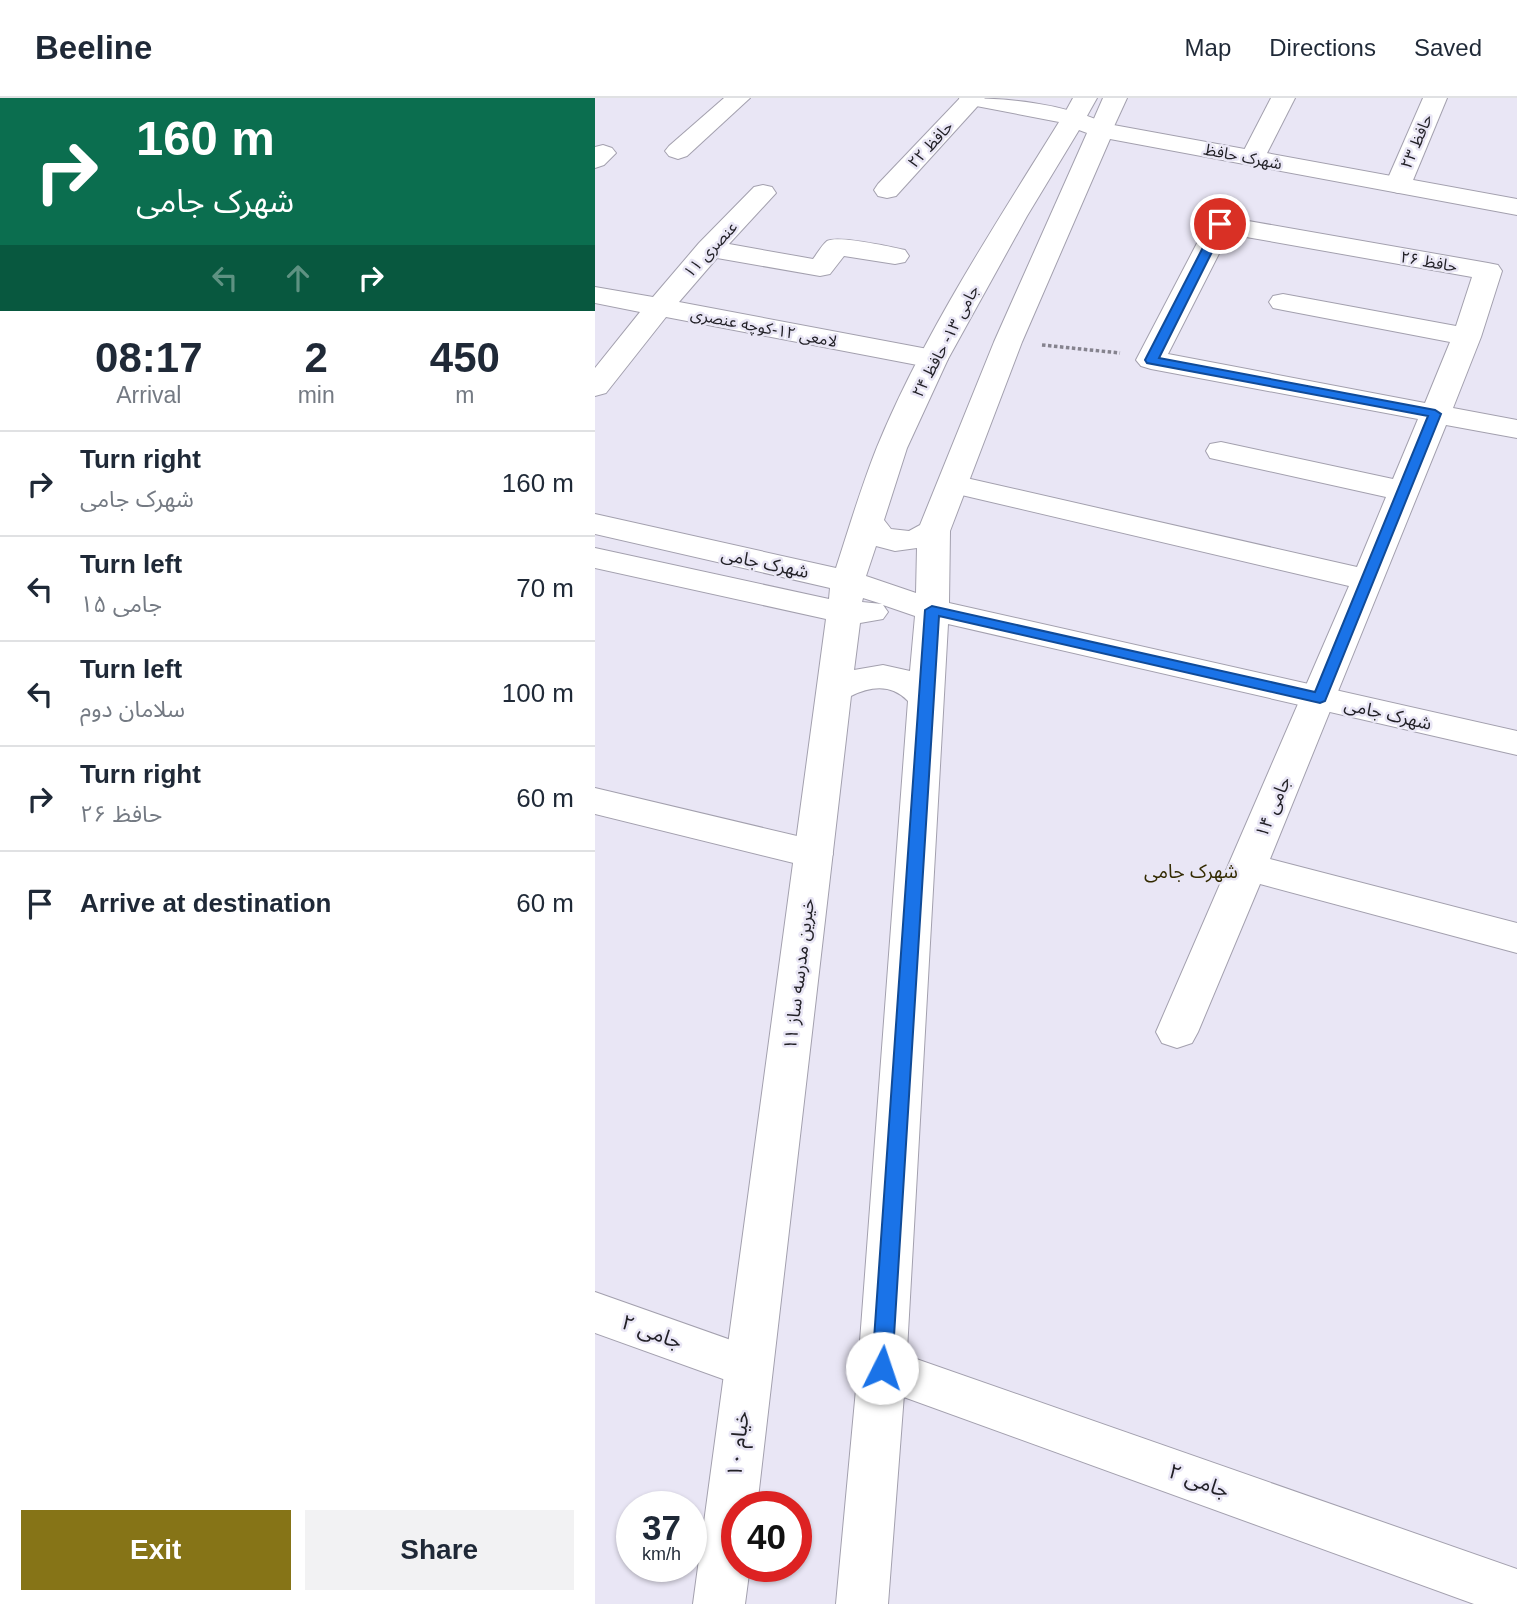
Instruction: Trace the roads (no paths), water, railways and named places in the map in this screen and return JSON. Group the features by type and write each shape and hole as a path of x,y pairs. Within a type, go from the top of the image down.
{"street":[{"path":"678,150 739,98"},
{"name":"شهرک حافظ","path":"972,98 1080,108 1101,130 1517,208"},
{"name":"حافظ ۲۲","path":"887,190 972,98"},
{"path":"862,1604 882,1368 932,610 934,531 1008,342 1115,98"},
{"path":"1253,158 1283,98"},
{"name":"حافظ ۲۳","path":"1398,185 1435,98"},
{"name":"جامی ۱۳- حافظ ۲۴","path":"847,597 892,448 933,359 1014,216 1080,108"},
{"name":"۱۱ عنصری","path":"595,387 657,307 763,193"},
{"name":"حافظ ۲۶","path":"1368,580 1467,337 1488,271 1224,218 1151,360 1435,414"},
{"path":"709,248 820,268 837,247 895,256"},
{"name":"لامعی ۱۲-کوچه عنصری","path":"595,295 933,359"},
{"path":"1283,302 1467,337"},
{"path":"1435,414 1517,429"},
{"path":"1221,451 1404,491"},
{"path":"953,484 1368,580"},
{"path":"869,520 872,531 887,540 912,541 934,531"},
{"name":"شهرک جامی","path":"595,524 772,566 847,597"},
{"name":"شهرک جامی","path":"595,558 932,610 1517,743"},
{"name":"۱۴ جامی","path":"1177,1032 1368,580"},
{"name":"۱۱ خیرین مدرسه ساز","path":"748,1367 847,597"},
{"path":"835,690 848,683 878,676 904,681 926,699"},
{"path":"595,801 814,855"},
{"path":"1248,867 1517,937"},
{"name":"جامی ۲","path":"595,1312 748,1367"},
{"name":"۱۰ خیام","path":"719,1604 748,1367"},
{"name":"جامی ۲","path":"882,1368 1517,1594"}],"district":[{"name":"شهرک جامی","path":"1191,871"}]}
